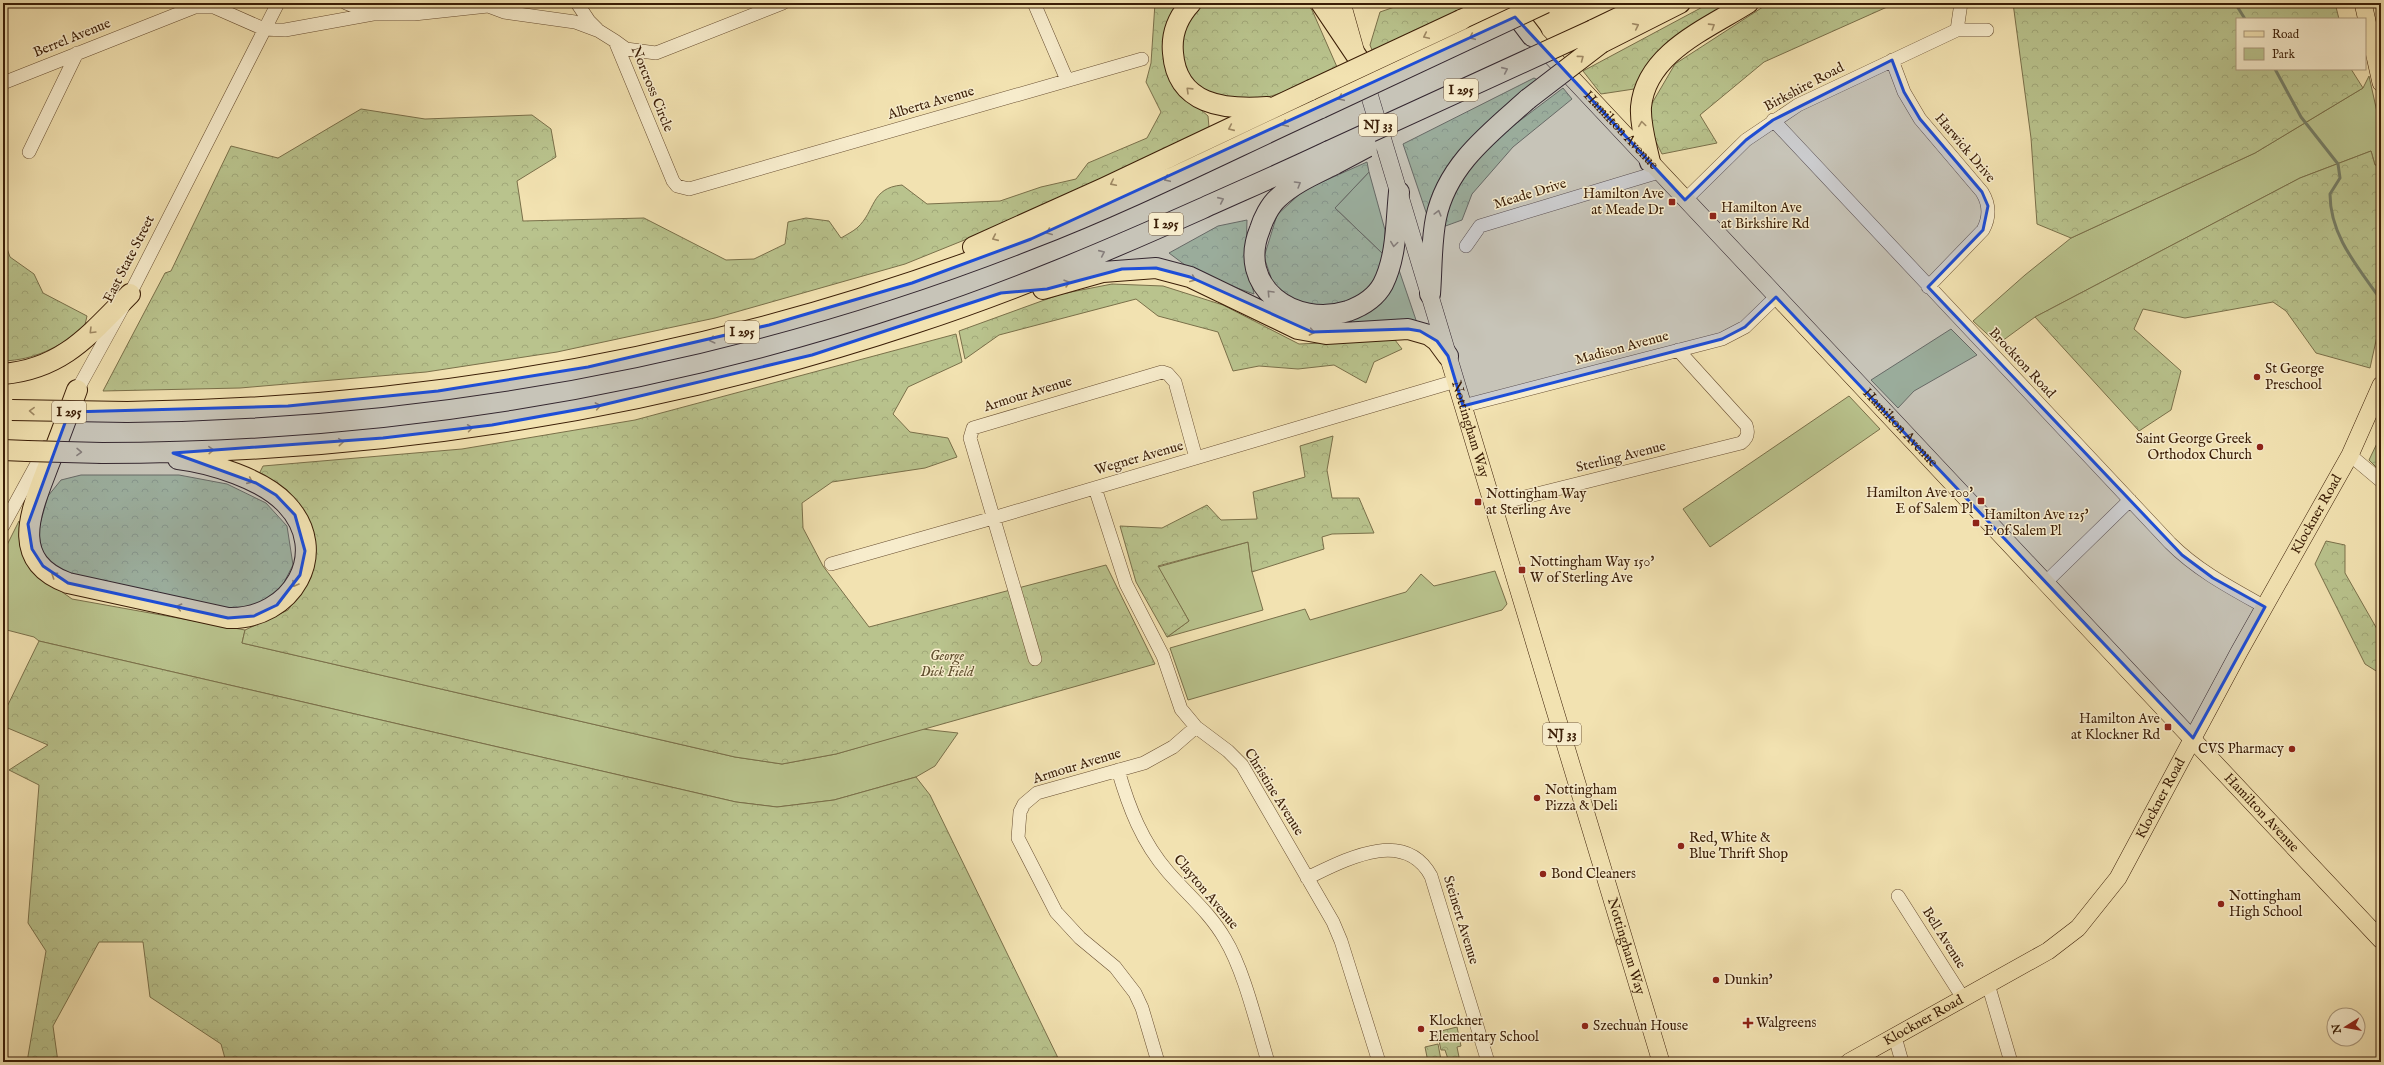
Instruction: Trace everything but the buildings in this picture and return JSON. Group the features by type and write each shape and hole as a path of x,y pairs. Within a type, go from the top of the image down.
{"highway":[{"path":"1191,3 1178,20 1172,44 1174,66 1184,85 1194,95 1222,106 1250,108 1279,106"},
{"path":"1322,3 1358,58"},
{"path":"1462,20 1491,3"},
{"path":"769,325 991,240 1498,3"},
{"path":"1507,3 1532,36"},
{"name":"I 295","path":"7,410 127,412 317,404 485,385 638,357 769,325 912,282 1031,239 1088,215 1545,3"},
{"name":"I 295","path":"3,450 102,453 236,449 337,443 437,432 544,416 665,392 776,365 909,325 1001,293 1101,254 1457,104 1478,82 1597,36 1649,3"},
{"path":"1430,294 1436,217 1447,187 1467,156 1597,36 1680,3"},
{"path":"1654,167 1642,121 1641,108 1647,82 1654,69 1671,51 1748,3"},
{"path":"1332,157 1300,183 1276,199 1263,220 1256,239 1255,255 1258,274 1266,290 1282,305 1294,311 1308,315 1326,316 1357,308 1374,296 1383,284 1393,254 1399,192"},
{"path":"1001,293 1047,288 1103,272 1156,268 1190,277 1298,328 1326,334 1408,329 1429,335 1437,341 1448,356"},
{"path":"3,374 32,369 64,356 83,341 130,294"},
{"path":"77,390 30,514 29,537 36,558 51,574 68,582 228,618 254,616 277,605 287,596 297,581 303,564 304,538 295,515 276,495 244,478 209,465 170,458 102,453"}],"main road":[{"name":"Nottingham Way","path":"1342,3 1661,1062"},
{"name":"Hamilton Avenue","path":"1502,3 1654,167 2193,738 2381,940"},
{"path":"2363,3 2381,83"},
{"name":"Klockner Road","path":"1850,1062 1988,984 2033,961 2066,939 2105,896 2118,878 2193,738 2350,454 2381,385"}],"street":[{"name":"East State Street","path":"3,526 130,294 278,3"},
{"path":"346,3 373,14"},
{"path":"577,3 589,21 599,30"},
{"path":"615,41 626,49 656,53 783,3"},
{"path":"1034,3 1067,80"},
{"path":"1957,30 1961,3"},
{"name":"Norcross Circle","path":"264,29 285,30 373,14 414,14 490,5 504,12 575,22 599,30 615,41 672,181 677,186 689,189 728,178"},
{"name":"Berrel Avenue","path":"3,83 195,7 214,7 264,29"},
{"name":"Birkshire Road","path":"1685,200 1746,140 1773,120 1798,105 1957,30 1988,30"},
{"path":"28,152 77,53"},
{"name":"Alberta Avenue","path":"728,178 1142,59"},
{"name":"Harwick Drive","path":"1892,60 1904,92 1920,119 1982,192 1988,206 1987,222 1982,230 1928,287"},
{"name":"Brockton Road","path":"1773,120 2170,544 2196,566 2265,607"},
{"name":"Meade Drive","path":"1466,246 1480,226 1654,167"},
{"name":"Madison Avenue","path":"1463,406 1734,334 1756,318 1776,297"},
{"name":"Sterling Avenue","path":"1493,505 1741,443 1748,436 1746,425 1678,350"},
{"name":"Armour Avenue","path":"1035,659 970,438 973,428 982,424 1162,372 1168,374 1176,382 1196,458"},
{"name":"Wegner Avenue","path":"831,564 993,518 1456,381"},
{"path":"2350,454 2381,481"},
{"name":"Christine Avenue","path":"1095,488 1126,584 1163,656 1181,710 1196,727 1228,751 1242,765 1307,878 1341,940 1379,1062"},
{"path":"2046,582 2130,500"},
{"name":"Armour Avenue","path":"1158,1062 1142,1008 1135,993 1115,967 1080,938 1056,912 1018,838 1020,812 1030,797 1040,791 1118,770 1160,755 1181,741 1196,727"},
{"name":"Clayton Avenue","path":"1118,770 1128,803 1143,837 1168,873 1197,902 1226,941 1235,958 1268,1062"},
{"name":"Steinert Avenue","path":"1307,878 1336,864 1383,850 1404,851 1421,862 1431,876 1488,1062"},
{"name":"Bell Avenue","path":"1898,896 1963,998"},
{"path":"1988,984 2011,1062"},
{"path":"1895,1037 1902,1062"}],"highlighted area":[{"path":"1515,17 1685,200 1746,140 1773,120 1892,60 1904,92 1920,119 1982,192 1988,206 1983,230 1928,287 2182,555 2213,578 2265,607 2193,738 1776,297 1745,327 1722,339 1463,406 1448,356 1437,341 1420,331 1408,329 1312,332 1190,277 1156,268 1122,269 1047,289 1001,293 812,355 598,406 492,425 383,438 173,453 256,483 276,495 295,515 305,551 300,575 277,605 254,616 228,618 68,583 43,566 32,549 28,524 69,412 288,406 438,391 588,367 769,325 912,283 1031,239"}],"green space":[{"path":"1155,3 1182,3 1177,89 1208,116 1209,127 1081,193 905,264 715,318 557,352 426,372 240,388 103,391 165,273 171,271 231,146 278,158 361,109 425,119 532,115 551,129 556,157 517,181 523,221 644,218 726,260 754,259 785,244 788,222 806,218 829,221 841,238 857,228 868,215 879,195 892,187 902,185 927,204 1000,201 1041,187 1076,179 1088,163 1147,138 1161,112 1146,82 1151,63"},
{"path":"1209,3 1306,3 1312,10 1337,67 1295,87 1264,98 1234,100 1215,95 1190,79 1179,46 1186,16"},
{"path":"1406,3 1482,3 1374,55 1370,45 1380,12"},
{"path":"1710,3 1734,3 1661,54 1634,89 1601,94 1583,71"},
{"path":"1769,3 1896,3 1764,62 1700,115 1717,143 1662,154 1649,128 1651,105 1675,64"},
{"path":"2013,3 2335,3 2339,18 2236,18 2236,70 2352,70 2363,88 2255,153 2071,238 2037,224 2031,138"},
{"path":"2369,76 2381,130 2381,167 2375,165 2371,151 2300,178 2035,317 1998,344 1973,321 2025,275 2071,238 2255,153 2363,88"},
{"path":"1534,78 1542,82 1485,129 1429,221 1403,144"},
{"path":"1563,88 1572,99 1513,147 1472,194 1462,220 1440,228 1455,184 1493,141"},
{"path":"2371,151 2375,165 2381,167 2381,318 2370,368 2316,353 2286,311 2273,302 2185,318 2143,309 2134,329 2181,371 2171,410 2139,431 2035,317 2300,178"},
{"path":"1367,162 1369,172 1335,208 1384,255 1376,287 1345,305 1313,310 1276,292 1264,257 1277,215 1304,190"},
{"path":"1369,172 1385,230 1384,255 1335,208"},
{"path":"1247,220 1246,259 1254,294 1197,274 1169,253 1218,226"},
{"path":"3,237 10,257 34,274 43,293 87,316 84,329 55,347 26,358 3,361"},
{"path":"1398,267 1417,323 1339,328 1385,298"},
{"path":"1112,284 1163,286 1223,305 1299,344 1395,340 1402,349 1374,362 1366,383 1334,365 1298,369 1259,366 1233,371 1218,332 1158,316 1136,299 999,335 965,359 959,331 1061,294"},
{"path":"1951,329 1977,355 1914,391 1898,408 1871,380"},
{"name":"George Dick Field","path":"956,334 962,362 908,387 893,414 910,432 948,438 957,457 925,468 832,482 802,503 803,528 823,566 869,627 1106,565 1155,664 836,754 782,764 735,757 242,643 245,630 288,610 309,581 312,544 259,474 263,466 462,449 635,420"},
{"path":"1849,396 1880,429 1710,547 1683,509"},
{"path":"2381,435 2381,472 2369,460"},
{"path":"1333,436 1327,470 1332,498 1359,498 1374,533 1332,534 1322,537 1324,549 1252,572 1248,542 1158,566 1189,621 1167,637 1136,582 1120,526 1162,528 1207,505 1221,520 1257,519 1253,492 1305,477 1300,446"},
{"path":"81,475 179,475 227,484 266,503 287,526 293,565 280,590 252,608 230,610 63,573 43,555 38,531 48,496 61,480"},
{"path":"19,521 27,561 34,572 72,599 245,630 242,643 735,757 782,764 836,754 922,729 958,733 935,766 916,777 834,800 777,807 736,802 39,641 34,637 3,629 3,553"},
{"path":"2326,541 2345,545 2345,573 2381,636 2381,674 2365,664 2315,564"},
{"path":"1248,542 1252,572 1263,610 1167,637 1189,621 1158,567"},
{"path":"1495,571 1507,604 1502,610 1188,700 1170,648 1305,609 1310,620 1406,592 1421,574 1434,586"},
{"path":"39,641 736,802 777,807 834,800 916,777 930,795 1060,1062 226,1062 221,1044 150,997 143,942 99,942 53,1026 58,1062 27,1062 46,951 28,923 39,785 9,770 48,745 3,726 3,715"},
{"path":"1457,1027 1461,1046 1457,1047 1460,1062 1449,1062 1445,1050 1441,1050 1437,1032"},
{"path":"1438,1044 1441,1060 1428,1062 1425,1047"}],"waterway":[{"path":"2235,3 2244,18"},
{"path":"2276,70 2301,117 2338,164 2340,178 2330,194 2331,209 2335,224 2347,250 2381,300"}],"place":[{"name":"Hamilton Ave at Meade Dr","path":"1672,202"},
{"name":"Hamilton Ave at Birkshire Rd","path":"1713,216"},
{"name":"St George Preschool","path":"2257,377"},
{"name":"Saint George Greek Orthodox Church","path":"2260,447"},
{"name":"Hamilton Ave 100' E of Salem Pl","path":"1981,501"},
{"name":"Nottingham Way at Sterling Ave","path":"1478,502"},
{"name":"Hamilton Ave 125' E of Salem Pl","path":"1976,523"},
{"name":"Nottingham Way 150' W of Sterling Ave","path":"1522,570"},
{"name":"Hamilton Ave at Klockner Rd","path":"2168,727"},
{"name":"CVS Pharmacy","path":"2292,749"},
{"name":"Nottingham Pizza & Deli","path":"1537,798"},
{"name":"Red, White & Blue Thrift Shop","path":"1681,846"},
{"name":"Bond Cleaners","path":"1543,874"},
{"name":"Nottingham High School","path":"2221,904"},
{"name":"Dunkin'","path":"1716,980"},
{"name":"Walgreens","path":"1748,1023"},
{"name":"Szechuan House","path":"1585,1026"},
{"name":"Klockner Elementary School","path":"1421,1029"}]}
